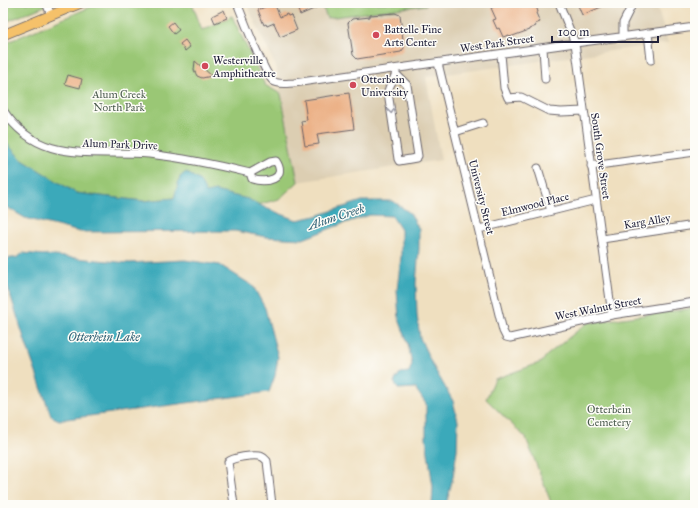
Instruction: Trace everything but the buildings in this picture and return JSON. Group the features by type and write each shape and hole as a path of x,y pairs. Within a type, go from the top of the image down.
{"main road":[{"path":"3,35 81,3"}],"street":[{"path":"46,3 51,15"},
{"name":"West Park Street","path":"237,3 265,68 272,80 277,83 294,83 396,72 438,63 695,27"},
{"name":"South Grove Street","path":"559,3 575,43 612,315"},
{"path":"623,36 623,23 633,3"},
{"path":"648,33 651,60"},
{"path":"543,48 545,79"},
{"path":"501,54 504,88 508,98 521,97 549,110 561,112 584,111"},
{"name":"University Street","path":"438,63 503,331 506,337"},
{"path":"396,72 407,85 418,156 416,158 399,161 388,92 396,72"},
{"name":"Alum Park Drive","path":"3,110 10,122 24,135 52,148 74,153 148,154 211,164 250,173"},
{"path":"455,132 483,123"},
{"path":"592,166 695,152"},
{"path":"538,168 551,211"},
{"name":"Elmwood Place","path":"479,229 596,200"},
{"name":"Karg Alley","path":"602,239 695,225"},
{"name":"West Walnut Street","path":"506,337 510,338 612,315 695,302"},
{"path":"234,505 228,462 233,458 259,455 267,461 272,505"}],"shaded area":[{"name":"Otterbein University","path":"246,3 321,3 327,18 426,5 427,3 656,3 668,43 426,77 441,160 298,182 276,67"}],"green space":[{"path":"3,3 52,3 3,23"},
{"name":"Alum Creek North Park","path":"100,3 192,3 202,30 232,16 265,85 281,94 298,182 279,199 225,214 180,177 175,198 143,201 76,193 20,159 3,139 3,44"},
{"path":"321,3 427,3 426,5 327,18"},
{"name":"Otterbein Cemetery","path":"695,308 695,505 552,505 526,438 486,399 495,379 542,362 546,356 587,323"}],"water":[{"name":"Alum Creek","path":"3,139 21,159 76,193 143,201 174,198 180,177 186,172 200,181 206,193 215,191 248,199 268,209 297,220 316,216 362,201 393,201 410,213 419,229 416,283 417,315 420,338 432,364 453,401 458,421 457,450 453,477 446,505 432,505 433,487 426,439 426,404 415,388 398,389 394,382 400,373 409,372 412,364 408,344 399,319 397,290 401,257 401,230 392,216 370,215 303,239 267,237 235,231 80,232 25,218 3,205"},
{"name":"Otterbein Lake","path":"23,253 129,263 185,260 220,265 253,286 265,308 278,357 275,376 269,392 59,420 51,416 3,272 3,260 18,257"}],"place":[{"name":"Battelle Fine Arts Center","path":"376,35"},
{"name":"Westerville Amphitheatre","path":"205,66"},
{"name":"Otterbein University","path":"353,85"}]}
